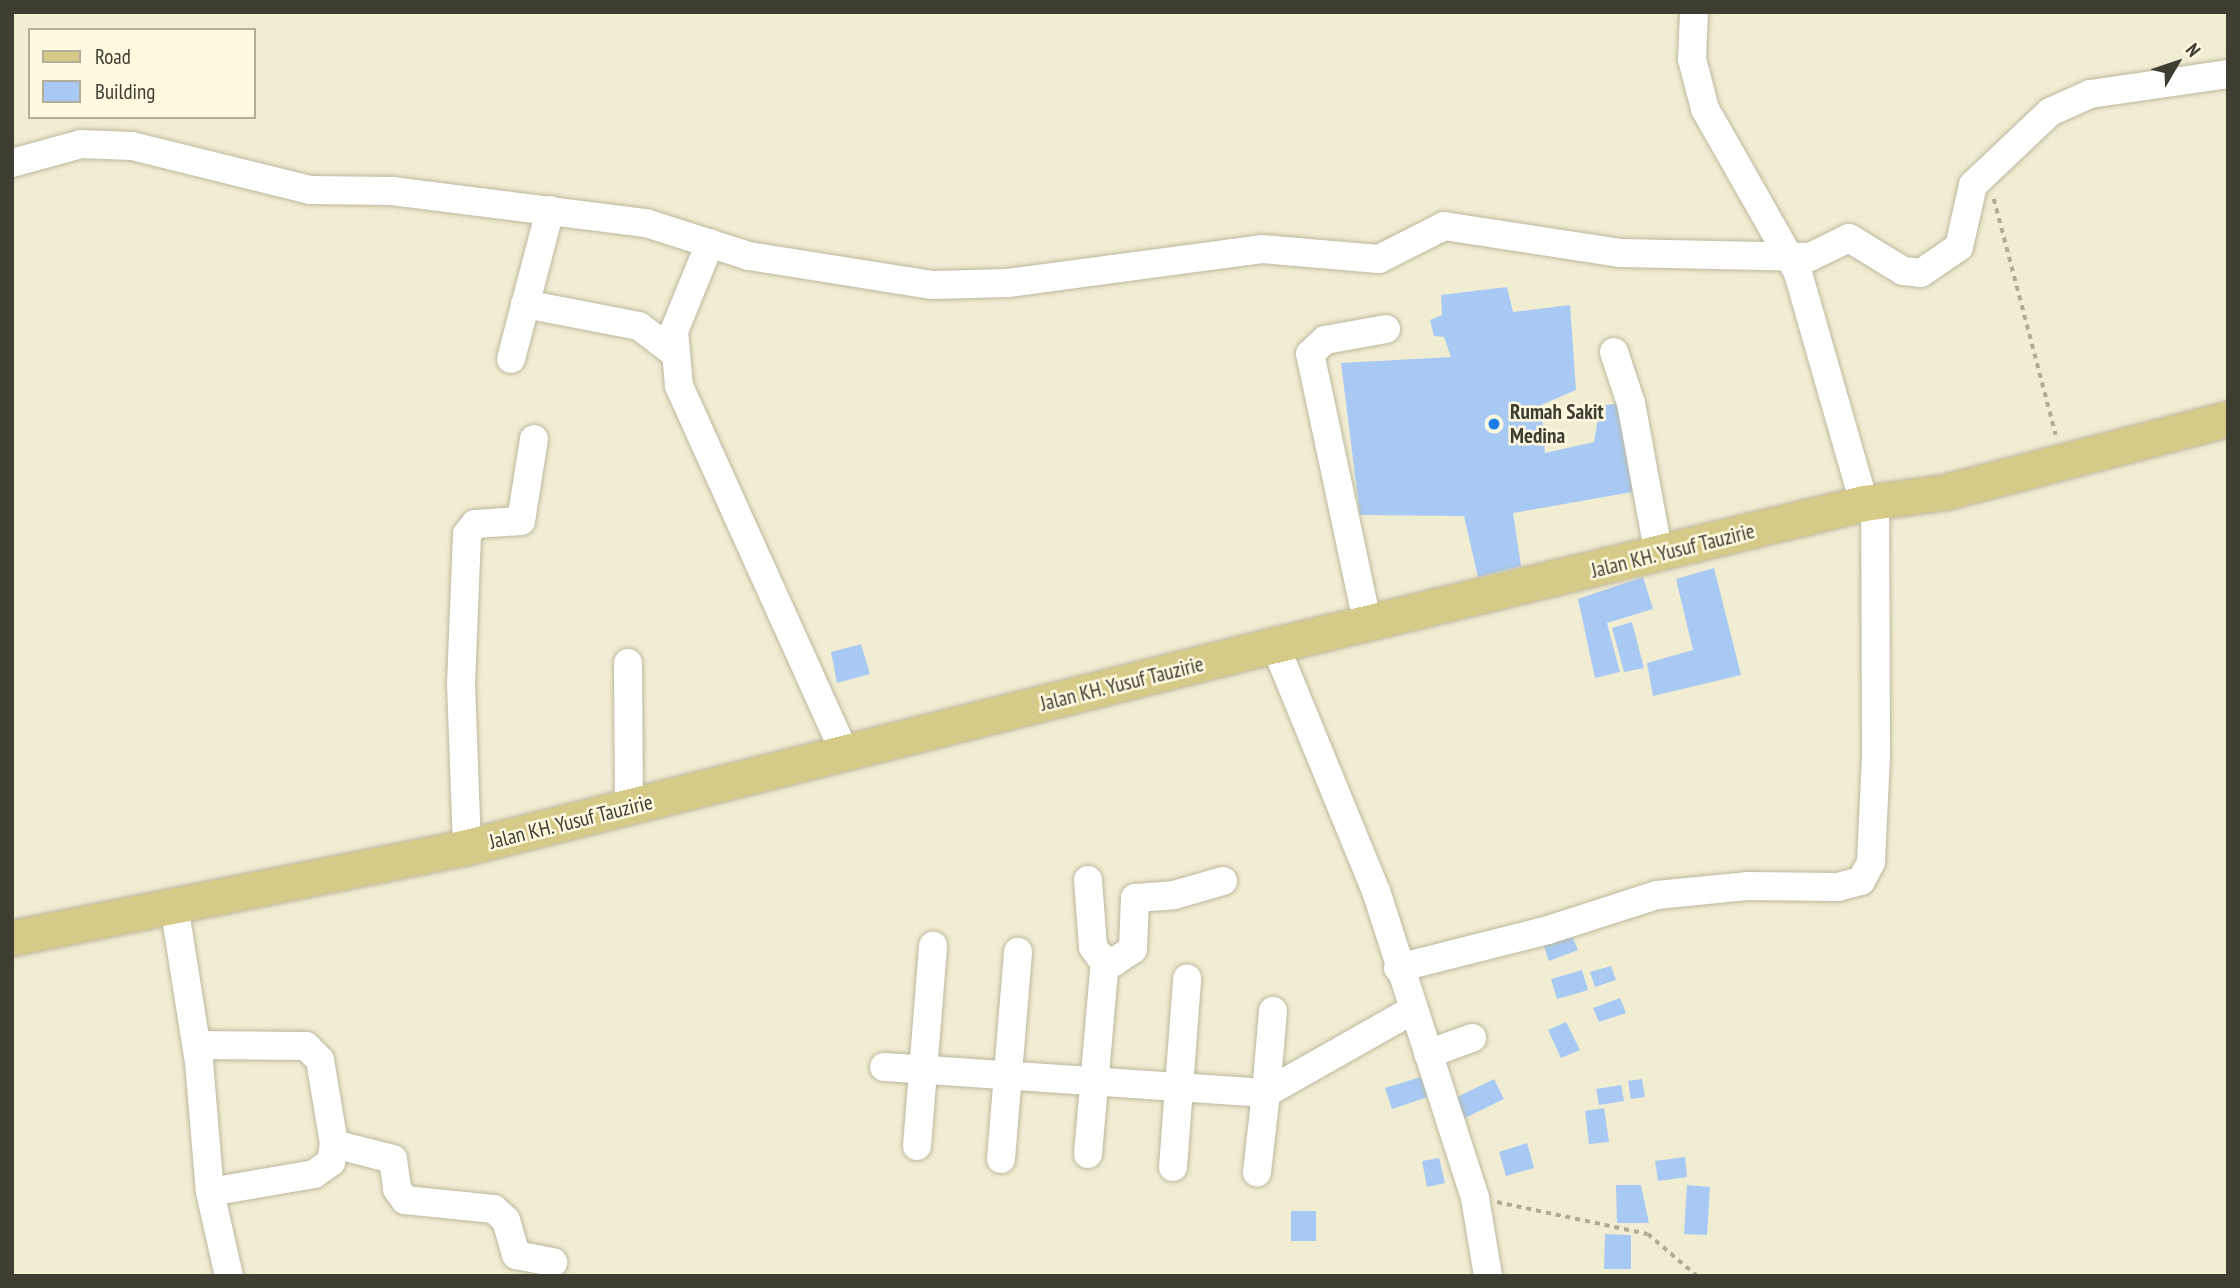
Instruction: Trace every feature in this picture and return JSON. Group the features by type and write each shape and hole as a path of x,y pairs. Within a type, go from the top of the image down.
{"main road":[{"name":"Jalan KH. Yusuf Tauzirie","path":"12,938 467,847 846,756 1275,646 1368,626 1869,503 1945,492 2062,457 2228,419"}],"street":[{"path":"1398,968 1548,930 1657,895 1747,886 1838,887 1861,881 1871,862 1876,755 1869,503 1791,258 1705,109 1692,59 1694,12"},
{"path":"12,163 81,144 132,146 310,190 392,191 646,223 749,256 887,282 969,286 1262,249 1379,259 1444,226 1621,253 1791,258 1819,255 1849,238 1903,271 1933,269 1962,242 1973,185 2050,112 2090,94 2228,74"},
{"path":"511,359 550,210"},
{"path":"710,243 680,308 673,352 692,420 846,756"},
{"path":"525,304 639,326 673,352"},
{"path":"1368,626 1310,354 1325,340 1386,329"},
{"path":"1614,352 1631,403 1660,555"},
{"path":"467,847 461,684 467,534 475,524 521,521 534,439"},
{"path":"1275,646 1376,891 1398,968 1475,1198 1488,1276"},
{"path":"628,663 629,807"},
{"path":"1088,880 1093,947 1105,961 1088,1154"},
{"path":"1105,961 1123,960 1133,949 1135,898 1174,895 1223,881"},
{"path":"174,905 197,1045 210,1192 229,1276"},
{"path":"916,1146 933,946"},
{"path":"1001,1160 1018,952"},
{"path":"1173,1167 1188,979"},
{"path":"884,1068 1266,1093 1413,1010"},
{"path":"1257,1172 1273,1011"},
{"path":"1428,1054 1472,1038"},
{"path":"197,1045 297,1044 313,1051 320,1060 334,1144 331,1162 314,1174 210,1192"},
{"path":"334,1144 393,1159 400,1196 405,1200 494,1209 506,1220 516,1255 553,1262"}],"path":[{"path":"1994,196 2062,457"},
{"path":"1475,1198 1556,1210 1648,1234 1697,1276"}],"building":[{"name":"Rumah Sakit Medina","path":"1507,287 1513,312 1570,305 1576,390 1541,405 1545,453 1594,442 1600,406 1620,403 1638,491 1513,513 1521,566 1478,577 1464,516 1360,515 1341,363 1451,357 1444,337 1434,336 1430,320 1442,315 1441,295"},
{"path":"1714,568 1741,675 1653,696 1647,663 1693,650 1676,579"},
{"path":"1643,577 1653,609 1607,623 1620,672 1595,678 1578,599"},
{"path":"1632,622 1644,668 1624,672 1612,628"},
{"path":"861,644 870,674 837,683 831,652"},
{"path":"1570,931 1578,950 1549,961 1542,941"},
{"path":"1611,966 1616,980 1595,987 1590,972"},
{"path":"1582,970 1588,990 1557,999 1551,979"},
{"path":"1620,998 1626,1013 1599,1022 1593,1008"},
{"path":"1566,1022 1580,1050 1561,1058 1548,1030"},
{"path":"1424,1076 1431,1096 1392,1109 1385,1088"},
{"path":"1494,1079 1504,1099 1465,1118 1455,1098"},
{"path":"1642,1079 1645,1097 1631,1099 1628,1081"},
{"path":"1621,1085 1624,1101 1599,1105 1596,1089"},
{"path":"1604,1108 1609,1142 1589,1144 1585,1111"},
{"path":"1527,1143 1534,1168 1506,1176 1499,1152"},
{"path":"1685,1157 1687,1177 1658,1181 1655,1161"},
{"path":"1439,1158 1445,1183 1427,1187 1422,1161"},
{"path":"1616,1185 1641,1185 1649,1223 1617,1223"},
{"path":"1687,1185 1710,1187 1707,1235 1684,1234"},
{"path":"1291,1211 1316,1211 1316,1241 1291,1241"},
{"path":"1605,1234 1631,1235 1631,1269 1604,1269"}],"place":[{"name":"Rumah Sakit Medina","path":"1494,424"}]}
